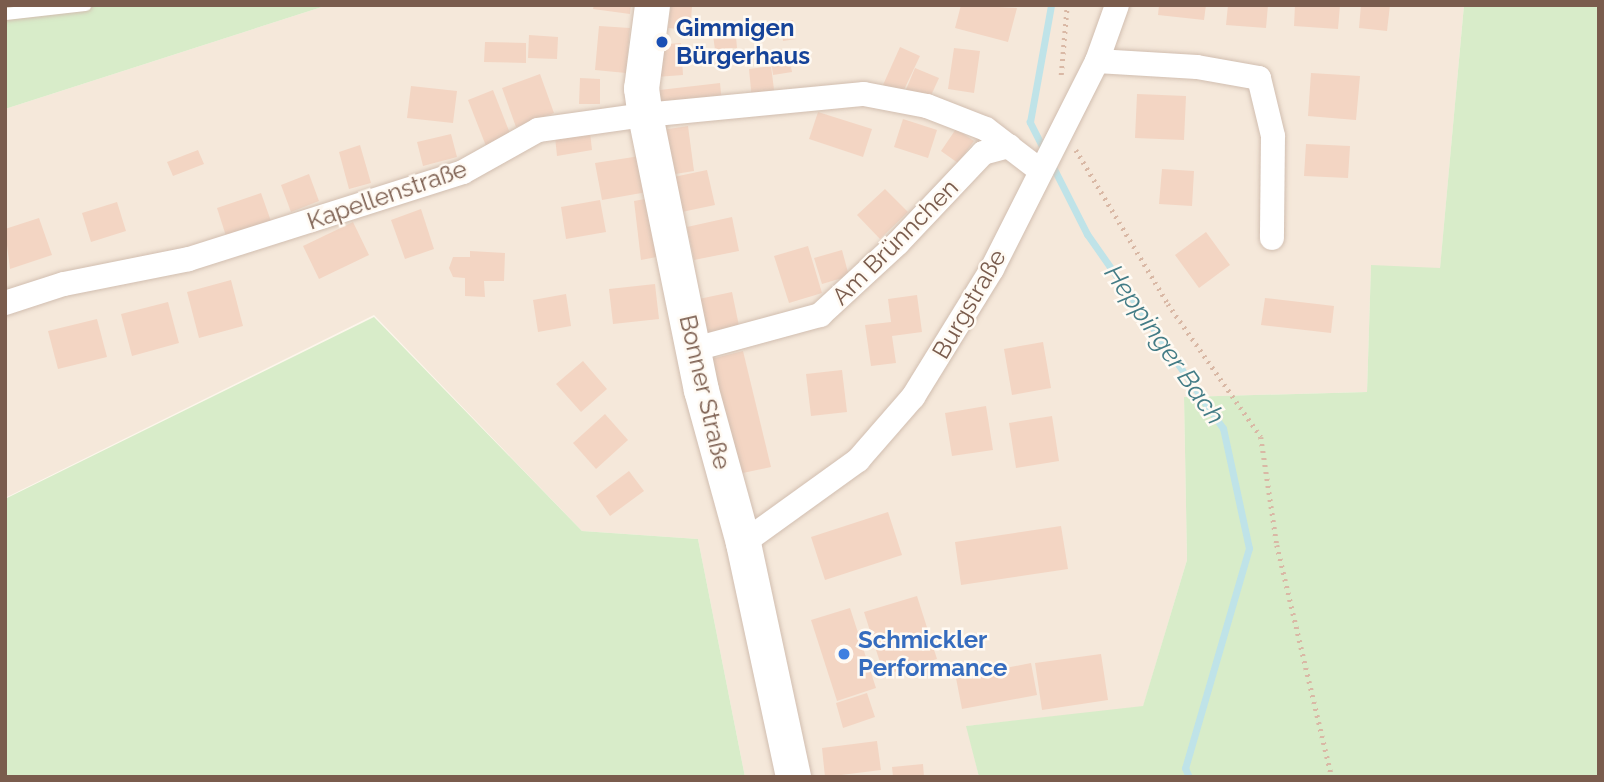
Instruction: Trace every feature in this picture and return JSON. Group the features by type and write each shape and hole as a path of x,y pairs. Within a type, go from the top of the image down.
{"main road":[{"name":"Bonner Straße","path":"652,5 641,88 645,116 695,349 701,390 743,543 793,777"}],"street":[{"name":"Burgstraße","path":"743,543 858,460 913,397 992,270 1097,61 1117,5"},
{"path":"1097,61 1198,67 1259,78 1273,136 1272,238"},
{"name":"Kapellenstraße","path":"5,303 64,284 189,259 463,173 538,130 808,96 864,94 927,106 986,129 1009,146"},
{"path":"1009,146 1046,162"},
{"name":"Am Brünnchen","path":"695,349 820,315 897,244 983,153 1009,146"}],"lane":[{"path":"5,14 85,5"}],"path":[{"path":"1067,5 1058,103 1168,304 1261,437 1277,545 1332,777"}],"shaded area":[{"path":"328,5 1464,5 1440,269 1371,266 1367,392 1184,397 1187,560 1143,707 967,726 979,777 745,777 698,539 582,531 374,315 5,498 5,109"}],"green space":[{"path":"5,5 328,5 5,109"},
{"path":"1464,5 1599,5 1599,777 979,777 966,726 1143,706 1187,560 1184,397 1367,392 1371,265 1440,268"},
{"path":"374,317 582,531 698,539 745,777 5,777 5,499"}],"building":[{"path":"594,5 631,5 630,14 593,9"},
{"path":"961,5 1017,8 1008,42 955,28"},
{"path":"1159,5 1206,5 1204,20 1158,15"},
{"path":"1228,5 1268,5 1266,28 1226,25"},
{"path":"1295,5 1340,5 1338,29 1294,26"},
{"path":"1361,5 1390,5 1387,31 1359,28"},
{"path":"671,6 692,7 690,30 668,28"},
{"path":"793,20 796,39 783,41 780,21"},
{"path":"735,25 737,48 715,50 712,27"},
{"path":"599,26 630,28 626,73 595,70"},
{"path":"529,35 558,37 557,59 528,58"},
{"path":"485,42 526,43 526,63 484,62"},
{"path":"681,43 683,75 656,77 654,45"},
{"path":"900,47 920,56 902,94 883,85"},
{"path":"954,48 980,51 974,93 948,89"},
{"path":"788,50 792,72 773,75 770,53"},
{"path":"771,66 775,97 752,100 749,69"},
{"path":"915,68 939,78 928,102 905,92"},
{"path":"1311,73 1360,76 1356,120 1308,116"},
{"path":"540,74 554,113 516,127 502,88"},
{"path":"580,78 600,79 600,104 579,104"},
{"path":"720,83 722,104 654,111 651,91"},
{"path":"411,86 457,91 453,123 407,118"},
{"path":"493,90 511,136 486,146 468,100"},
{"path":"1137,94 1186,96 1184,140 1135,138"},
{"path":"818,112 872,129 863,157 809,139"},
{"path":"903,119 937,130 928,158 894,147"},
{"path":"688,126 694,171 669,175 662,130"},
{"path":"956,129 974,141 958,163 941,151"},
{"path":"590,132 592,150 557,156 555,137"},
{"path":"451,134 457,157 423,166 417,142"},
{"path":"1306,144 1350,146 1348,178 1304,176"},
{"path":"360,145 371,183 349,189 339,152"},
{"path":"198,150 204,164 173,176 167,162"},
{"path":"640,156 647,192 602,200 595,163"},
{"path":"1162,169 1194,171 1192,206 1159,204"},
{"path":"707,170 715,205 677,213 669,178"},
{"path":"309,174 319,201 291,212 281,185"},
{"path":"885,189 908,212 880,239 857,215"},
{"path":"261,193 272,224 227,239 217,208"},
{"path":"656,197 667,255 641,260 634,201"},
{"path":"600,200 606,232 566,239 561,207"},
{"path":"117,202 126,231 91,242 82,213"},
{"path":"421,209 434,249 405,259 391,220"},
{"path":"732,217 739,251 694,260 687,227"},
{"path":"39,218 52,255 10,269 5,229"},
{"path":"353,222 369,255 319,279 303,246"},
{"path":"1206,232 1230,265 1199,288 1175,255"},
{"path":"808,246 822,293 789,303 774,256"},
{"path":"842,250 849,276 822,284 814,258"},
{"path":"470,251 505,253 504,281 484,281 485,297 465,296 465,278 453,277 449,268 453,257 470,257"},
{"path":"231,280 243,326 199,338 187,292"},
{"path":"655,284 659,319 613,324 609,289"},
{"path":"732,292 739,326 706,333 699,299"},
{"path":"566,294 571,326 538,332 533,300"},
{"path":"917,295 922,332 892,336 896,363 871,366 865,325 891,322 888,299"},
{"path":"1265,298 1334,306 1331,333 1261,325"},
{"path":"168,302 179,343 132,356 121,314"},
{"path":"97,319 107,357 58,369 48,331"},
{"path":"1043,342 1051,388 1012,395 1004,349"},
{"path":"743,351 771,467 738,474 711,359"},
{"path":"583,361 607,389 581,412 556,384"},
{"path":"842,370 847,412 811,416 806,374"},
{"path":"986,406 993,450 952,456 945,413"},
{"path":"605,414 628,440 596,469 573,443"},
{"path":"1052,416 1059,461 1016,468 1009,423"},
{"path":"629,471 644,491 610,516 596,496"},
{"path":"888,512 902,555 825,580 811,537"},
{"path":"1061,526 1068,569 961,585 955,542"},
{"path":"917,596 937,659 884,675 864,612"},
{"name":"Schmickler Performance","path":"850,608 876,688 837,701 811,620"},
{"path":"1101,654 1108,700 1042,710 1035,663"},
{"path":"1031,663 1037,695 962,709 956,678"},
{"path":"867,693 875,717 843,728 836,703"},
{"path":"877,741 881,770 825,777 822,748"},
{"path":"923,764 924,777 893,777 892,767"}],"waterway":[{"name":"Heppinger Bach","path":"1045,152 1030,122 1051,5"},
{"name":"Heppinger Bach","path":"1051,163 1087,234 1223,428 1249,548 1185,768 1189,777"}],"place":[{"name":"Gimmigen Bürgerhaus","path":"662,42"},
{"name":"Schmickler Performance","path":"844,654"}]}
